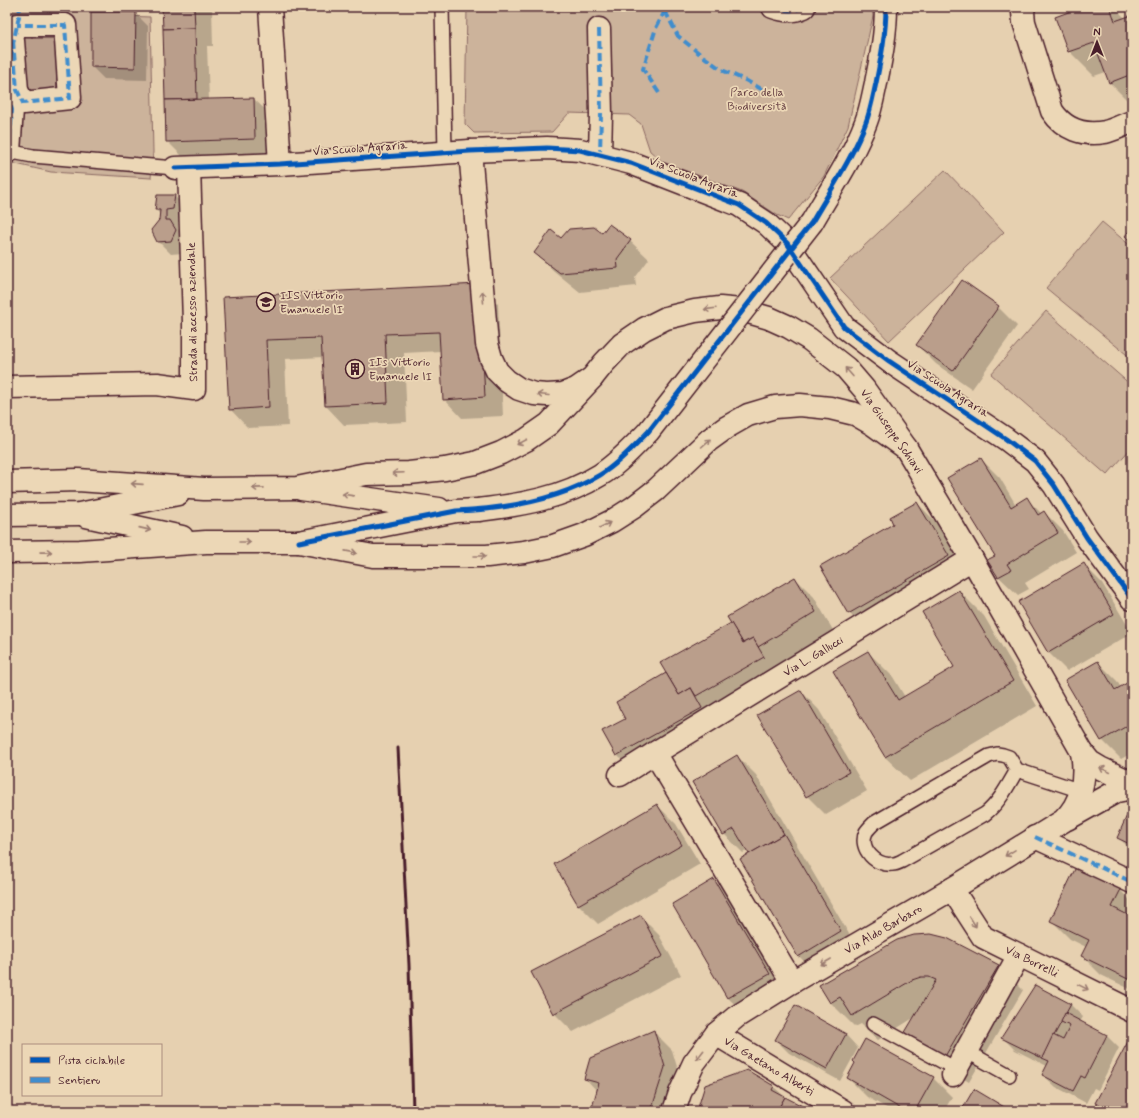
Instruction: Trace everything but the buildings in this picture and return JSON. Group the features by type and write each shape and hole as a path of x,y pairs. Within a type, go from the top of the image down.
{"main road":[{"path":"270,7 280,164"},
{"path":"773,7 784,10 795,10 804,7"},
{"path":"299,542 456,511 478,510 526,503 547,498 575,488 601,475 625,455 648,432 812,222 852,152 866,122 881,59 886,20 886,7"},
{"path":"1024,7 1024,22 1052,111 1058,119 1065,125 1075,130 1095,133 1107,132 1132,122"},
{"path":"7,70 17,24"},
{"path":"599,29 601,114 600,154"},
{"path":"7,95 12,110 8,151"},
{"name":"Via Scuola Agraria","path":"182,168 280,164 547,148 580,150 631,163 739,205 766,223 787,243 844,326 888,361 1006,439 1035,461 1054,485 1087,538 1132,599"},
{"path":"470,152 487,344 490,358 497,371 507,381 519,389 534,394 547,395 563,394 576,389 592,378"},
{"name":"Strada di accesso aziendale","path":"7,387 157,384 194,389 194,322 182,168"},
{"name":"Via Giuseppe Schiavi","path":"592,378 622,344 644,329 666,318 695,311 720,308 741,310 769,318 789,326 809,339 846,368 864,389 906,448 972,559 1082,752"},
{"path":"297,488 366,474 408,473 445,469 475,463 501,453 526,440 549,424 592,378"},
{"path":"7,552 80,551 206,542 299,542 373,556 487,556 524,552 553,546 584,535 612,521 634,507 656,490 709,440 727,427 748,415 775,407 800,405 830,408 856,414 906,448"},
{"path":"7,482 78,480 204,489 297,488 456,511"},
{"path":"7,515 79,514 204,489"},
{"path":"79,514 206,542"},
{"name":"Via L. Gallucci","path":"620,775 972,559"},
{"path":"1082,752 1090,762 1132,783"},
{"name":"Via Aldo Barbaro","path":"674,1111 680,1093 694,1062 716,1034 736,1017 792,982 952,889 1063,821 1077,804 1081,791 1084,778 1082,752"},
{"path":"655,753 792,982"},
{"path":"1063,821 1117,791 1132,788"},
{"path":"1035,837 1132,882"},
{"name":"Via Borrelli","path":"952,889 982,937 1132,1011"},
{"path":"958,1065 1019,955"},
{"name":"Via Gaetano Alberti","path":"716,1034 843,1111"}],"lane":[{"path":"442,7 445,153"},
{"path":"8,151 32,156 182,168"},
{"path":"1017,770 993,808 902,861 893,864 877,862 871,857 864,844 866,834 874,823 989,756 997,754 1009,757 1017,770 1081,791"},
{"path":"873,1024 958,1065 1009,1075"}],"green space":[{"path":"7,7 124,7 125,16 150,17 153,152 151,178 51,172 7,162"},
{"name":"Parco della Biodiversità","path":"467,7 872,7 873,16 848,126 824,176 788,220 777,215 742,192 663,162 650,151 641,124 629,115 569,113 552,132 474,133 465,124"},
{"path":"945,170 1004,232 889,341 830,278"},
{"path":"1102,222 1132,247 1132,359 1046,288"},
{"path":"1046,311 1132,386 1132,447 1107,475 991,374"}],"railway":[{"path":"398,748 409,965 413,1111"}],"marked path":[{"path":"7,70 20,12 19,7"},
{"path":"773,7 788,10 796,10 804,7"},
{"path":"659,93 643,69 656,28 666,9"},
{"path":"665,11 678,36 700,54 722,70 747,81 772,95"},
{"path":"13,41 17,90 23,103 70,98 65,25 17,25"},
{"path":"599,29 601,114 600,154"},
{"path":"7,95 12,110 9,151"},
{"path":"1035,837 1132,882"}],"cycle path":[{"path":"299,542 456,511 512,506 530,502 583,484 607,471 619,461 648,432 812,222 834,185 855,148 869,112 883,45 886,7"},
{"path":"175,168 280,164 470,151 547,148 580,150 631,163 739,205 766,223 787,243 844,327 889,361 1006,439 1035,461 1054,485 1087,538 1132,599"}],"place":[{"name":"IIS Vittorio Emanuele II","path":"266,302"},
{"name":"IIs Vittorio Emanuele II","path":"355,369"}]}
